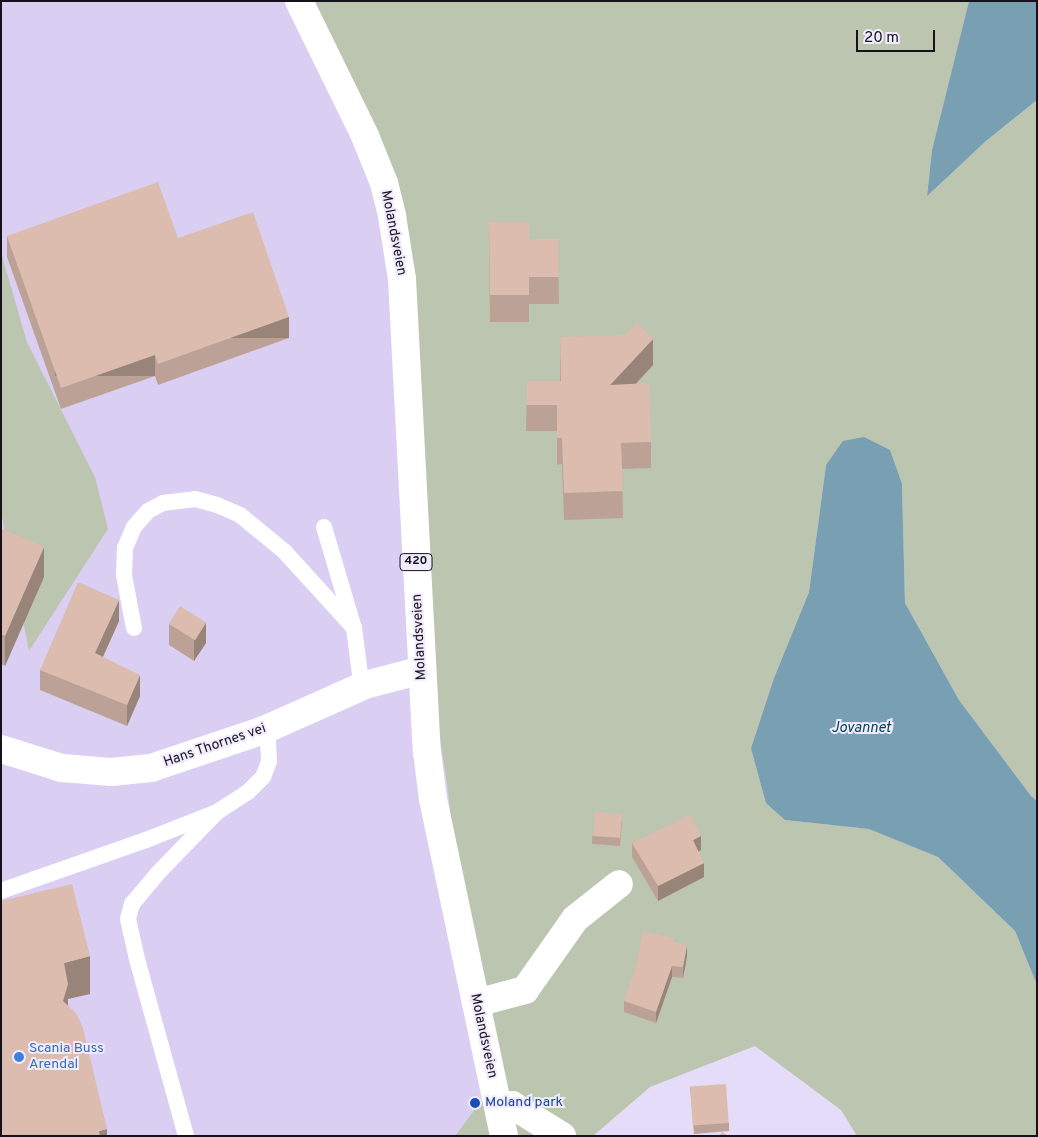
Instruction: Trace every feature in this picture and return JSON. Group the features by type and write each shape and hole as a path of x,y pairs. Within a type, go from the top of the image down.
{"main road":[{"name":"Molandsveien","path":"299,1 365,136 384,183 392,216 402,279 427,752 433,799 504,1136"},
{"name":"Hans Thornes vei","path":"1,750 62,768 111,772 151,768 264,730 365,685 422,670"},
{"path":"476,1003 525,990 575,919 618,884"},
{"path":"499,1106 512,1105 562,1136"}],"lane":[{"path":"134,628 124,575 125,548 134,527 148,511 163,503 194,499 217,504 240,515 284,551 354,628"},
{"path":"324,527 354,628 360,674 365,685"},
{"path":"1,891 146,840 217,812 248,792 263,777 269,761 268,740 264,730"},
{"path":"186,1136 137,959 128,919 132,904 144,889 217,812"}],"shaded area":[{"name":"Moland park","path":"1,1 315,1 323,42 384,181 464,940 487,1093 455,1136 1,1136 1,513 29,650 95,477 27,342 1,252"}],"green space":[{"path":"315,1 969,1 932,150 927,195 986,141 1037,100 1037,801 1031,796 959,700 905,603 902,484 826,465 809,592 774,678 751,748 785,820 870,829 938,857 1015,931 1037,985 1037,1136 857,1136 841,1110 755,1046 650,1087 593,1136 455,1136 487,1093 464,940 447,783 422,626 403,258 323,42"},
{"path":"1,252 27,342 95,477 108,529 29,651 1,513"}],"water":[{"path":"969,1 1037,1 1037,100 986,141 927,196 932,150"},
{"name":"Jovannet","path":"864,437 890,450 902,484 905,603 959,700 1031,796 1037,801 1037,985 1015,931 938,857 869,829 785,820 766,803 751,748 774,678 809,592 826,465 843,441"}],"building":[{"path":"158,182 178,238 253,212 289,317 158,364 155,355 61,388 7,236"},
{"path":"489,222 529,222 529,239 558,239 559,277 529,277 529,295 490,295"},
{"path":"637,323 653,339 610,385 649,383 651,442 621,443 623,491 564,493 562,438 557,438 557,405 526,405 527,381 561,381 560,337 624,335"},
{"path":"1,528 44,547 5,636 1,634"},
{"path":"78,582 119,600 95,653 140,675 127,705 40,670"},
{"path":"180,606 206,622 195,640 169,624"},
{"path":"595,812 622,814 620,838 593,836"},
{"path":"690,815 701,836 693,840 704,863 658,886 632,843"},
{"path":"72,884 90,956 64,963 68,984 63,1001 76,1013 83,1028 107,1129 99,1131 100,1136 1,1136 1,901"},
{"path":"643,931 674,938 673,942 687,945 683,967 672,966 656,1012 624,1001 636,966"},
{"path":"726,1084 729,1123 693,1125 690,1087"},
{"path":"722,1132 729,1136 719,1136"}],"place":[{"name":"Scania Buss Arendal","path":"19,1057"},
{"name":"Moland park","path":"475,1103"}]}
